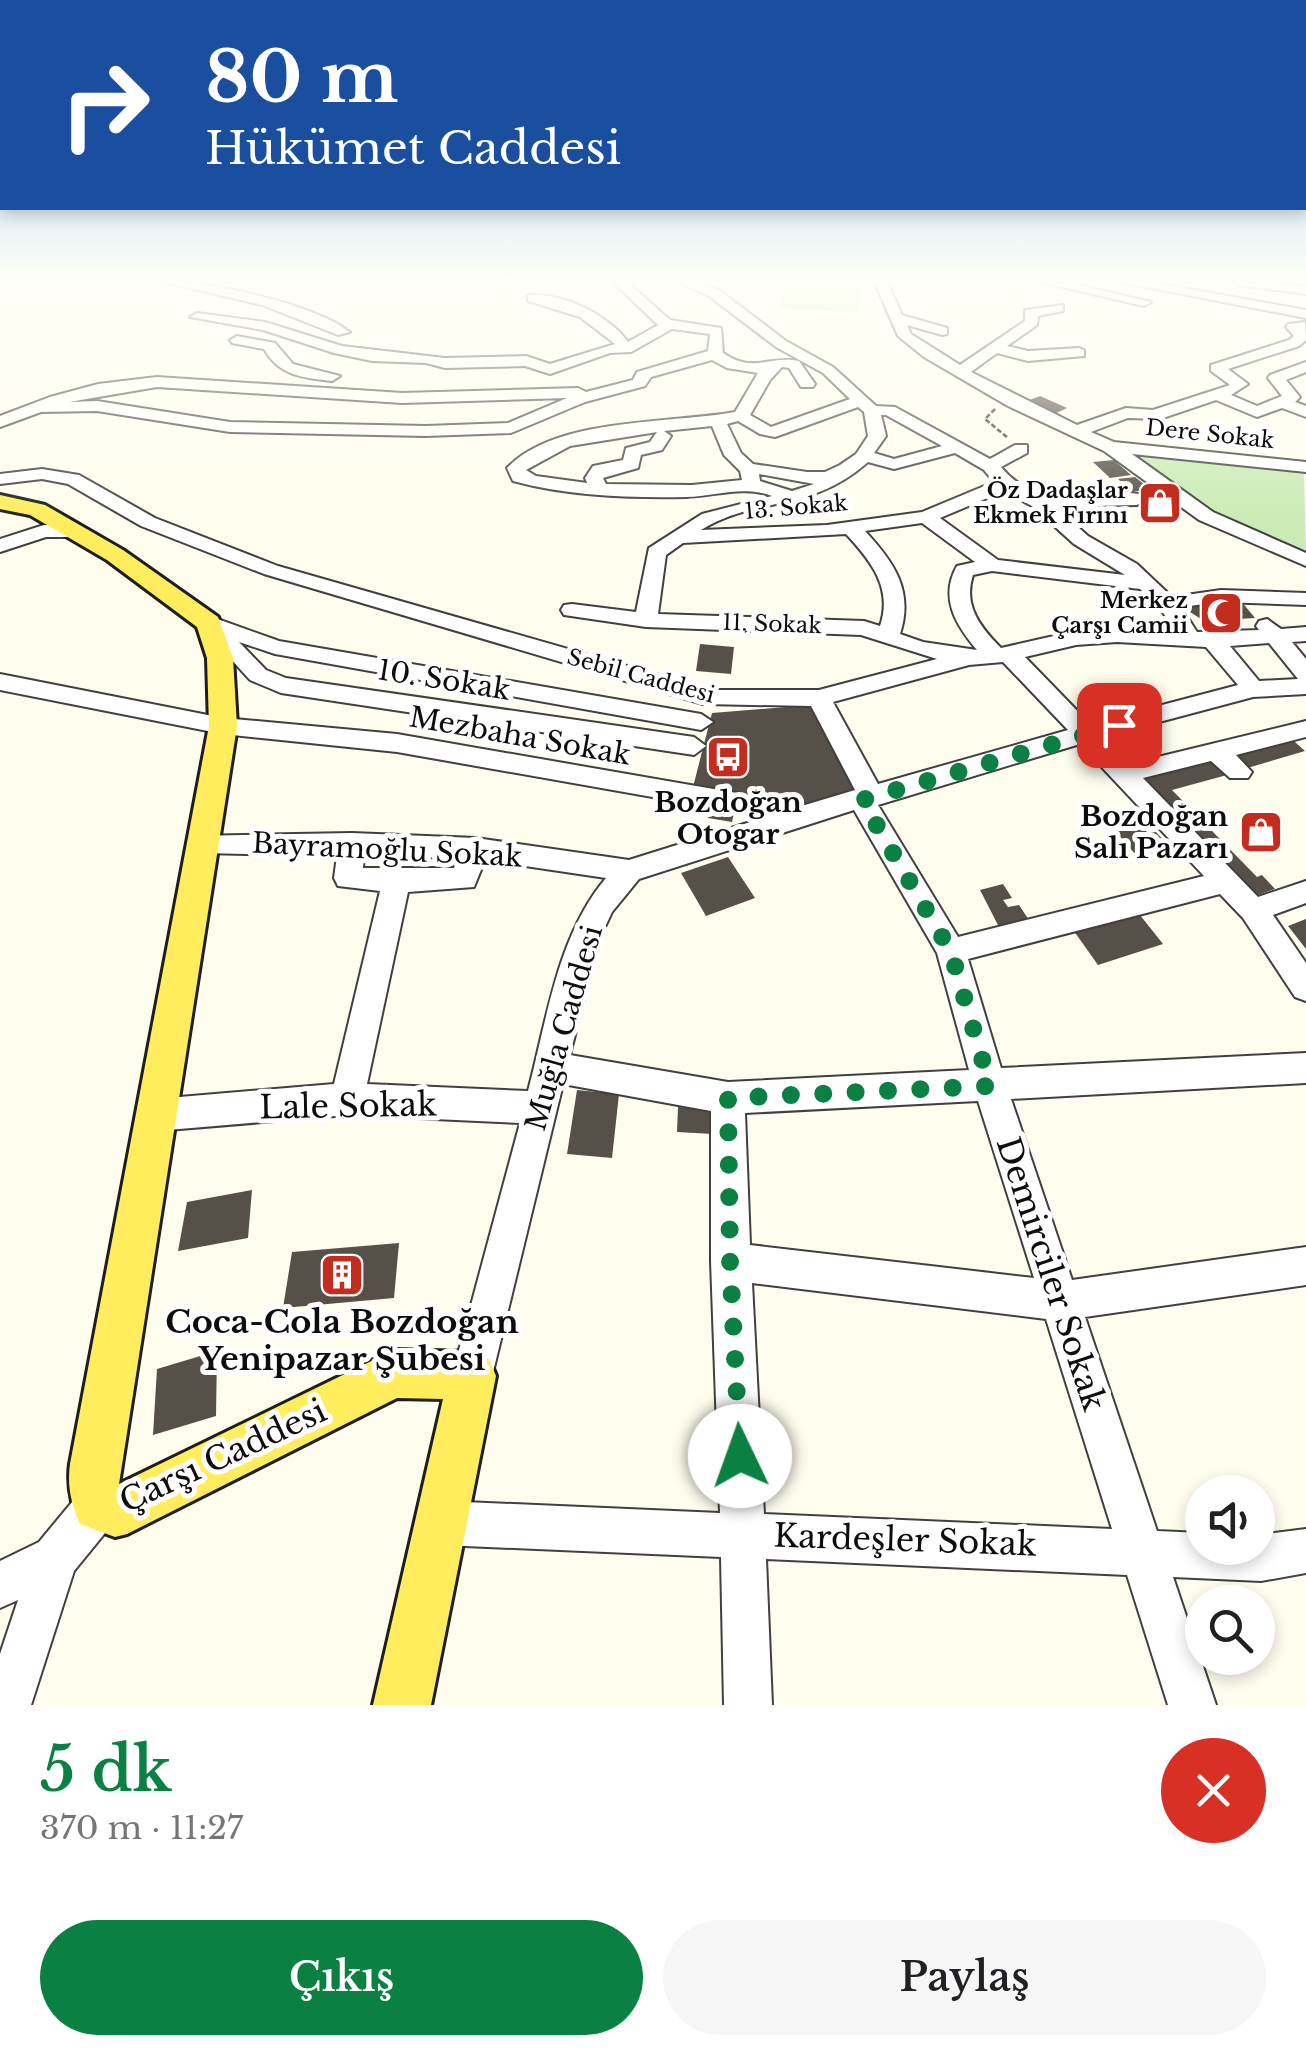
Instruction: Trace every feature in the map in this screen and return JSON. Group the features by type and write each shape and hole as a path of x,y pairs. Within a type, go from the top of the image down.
{"main road":[{"path":"0,502 36,510 151,578 209,623 220,658 222,726 95,1464 93,1480 98,1506"},
{"name":"Çarşı Caddesi","path":"98,1506 116,1511 127,1508 394,1374 472,1376"},
{"name":"Muğla Caddesi","path":"402,1705 472,1376"}],"street":[{"path":"280,361 299,372 352,378 362,388 402,398"},
{"path":"436,361 511,361"},
{"path":"528,361 550,369 574,361"},
{"path":"36,407 97,406 230,427 426,431 511,428 594,395 639,383 644,379 632,361"},
{"path":"642,375 692,361"},
{"path":"724,361 732,366 767,370 785,361 801,371 807,384"},
{"path":"646,620 656,552 712,516 790,498 836,482 866,456 876,436 866,406 812,361"},
{"path":"939,361 1014,403 1110,447 1206,516 1306,560"},
{"path":"959,373 976,361"},
{"path":"1076,431 1126,413 1154,415 1218,395 1240,384 1218,372 1220,365 1238,361"},
{"path":"822,366 796,398 829,406 825,411"},
{"path":"1218,395 1257,412 1292,397 1276,378 1306,367"},
{"path":"511,428 513,436 534,444 718,422 741,416 755,399 767,370"},
{"path":"0,422 98,389 157,382 402,398 558,391 594,395"},
{"path":"1285,401 1306,402"},
{"path":"1285,401 1306,412"},
{"path":"741,416 770,432 784,432 825,411 866,406 889,410 990,466 1005,484 1039,502 1081,540 1130,568 1252,689"},
{"path":"718,422 733,455 750,476 790,498"},
{"path":"598,486 594,478 600,470 632,464 632,452 656,446 660,438 682,426"},
{"path":"580,438 525,460 516,468 519,477 688,491 774,469 808,480 831,479 866,456 894,464 955,448"},
{"name":"Dere Sokak","path":"1110,447 1306,467"},
{"path":"990,466 1022,450"},
{"name":"Sebil Caddesi","path":"0,479 42,474 73,479 148,522 271,570 702,722 819,698 968,658 1076,638 1117,635 1201,639 1306,634"},
{"name":"13. Sokak","path":"680,537 851,528 926,517 1005,484"},
{"path":"1039,502 1137,499"},
{"path":"926,517 992,565"},
{"path":"851,528 892,580 898,614 888,636"},
{"path":"0,546 44,531 74,531"},
{"path":"1145,583 992,565 964,570 957,583 960,610 1086,734 1252,910 1306,988"},
{"path":"1168,604 1204,594 1235,594 1249,600 1306,599"},
{"path":"1249,600 1306,674"},
{"name":"11. Sokak","path":"572,610 646,620 864,628 918,648 968,658"},
{"path":"209,623 276,648 702,722 683,795"},
{"name":"10. Sokak","path":"209,623 258,675 281,685 488,718 702,722"},
{"name":"Mezbaha Sokak","path":"0,682 222,726 397,743 806,814"},
{"path":"630,871 806,814 1086,734 1252,689 1306,686"},
{"name":"Demirciler Sokak","path":"819,698 867,798 951,952 990,1086 1192,1705"},
{"path":"469,757 488,718"},
{"path":"1123,774 1306,729"},
{"path":"1216,751 1239,772"},
{"name":"Bayramoğlu Sokak","path":"204,843 476,848 630,871"},
{"path":"352,843 348,878 396,881 464,879 476,848"},
{"name":"Muğla Caddesi","path":"472,1376 583,942 600,905 630,871"},
{"path":"346,1099 396,881"},
{"path":"951,952 1225,882"},
{"path":"1252,910 1306,892"},
{"path":"552,1067 728,1098 1306,1068"},
{"path":"728,1098 730,1261 748,1705"},
{"name":"Lale Sokak","path":"156,1115 346,1099 540,1108"},
{"path":"730,1261 1060,1301 1306,1266"},
{"name":"Çarşı Caddesi","path":"0,1585 54,1558 98,1506"},
{"name":"Kardeşler Sokak","path":"442,1523 1261,1558 1306,1551"},
{"path":"7,1705 54,1558"}],"path":[{"path":"1014,403 992,410 986,418 1022,450"}],"green space":[{"path":"1122,453 1304,471 1306,552 1210,511"}],"building":[{"path":"1040,396 1067,408 1050,416 1022,403"},
{"path":"1114,460 1131,475 1110,478 1093,462"},
{"path":"1135,477 1150,489 1132,492 1118,479"},
{"path":"1164,496 1181,510 1156,514 1140,500"},
{"name":"Merkez Çarşı Camii","path":"1236,595 1255,618 1238,619 1217,629 1182,607 1207,596"},
{"path":"700,644 734,647 731,674 696,671"},
{"path":"810,705 855,789 806,805 693,787 712,713"},
{"path":"1286,734 1305,751 1244,769 1225,752"},
{"path":"1209,758 1227,775 1172,790 1257,877 1262,875 1275,889 1252,897 1138,778"},
{"path":"712,802 736,805 732,822 708,818"},
{"path":"1141,826 1148,833 1156,832 1175,853 1142,862 1116,832"},
{"path":"728,857 755,898 706,916 681,873"},
{"path":"1003,884 1012,898 1003,900 1008,907 1019,905 1029,920 999,927 980,890"},
{"path":"1136,910 1163,944 1098,965 1071,927"},
{"path":"1306,919 1306,949 1288,926"},
{"path":"577,1090 619,1094 612,1158 567,1154"},
{"path":"678,1107 714,1109 713,1134 677,1132"},
{"path":"252,1190 248,1238 178,1251 187,1202"},
{"name":"Coca-Cola Bozdoğan Yenipazar Şubesi","path":"399,1243 394,1298 283,1308 292,1252"},
{"path":"217,1351 216,1416 153,1435 157,1369"}],"place":[{"name":"Öz Dadaşlar Ekmek Fırını","path":"1160,503"},
{"name":"Merkez Çarşı Camii","path":"1221,613"},
{"name":"Bozdoğan Otogar","path":"728,757"},
{"name":"Bozdoğan Salı Pazarı","path":"1261,832"},
{"name":"Coca-Cola Bozdoğan Yenipazar Şubesi","path":"342,1275"}],"route":[{"path":"740,1456 730,1261 728,1098 990,1086 951,952 862,800 1119,725"}]}
